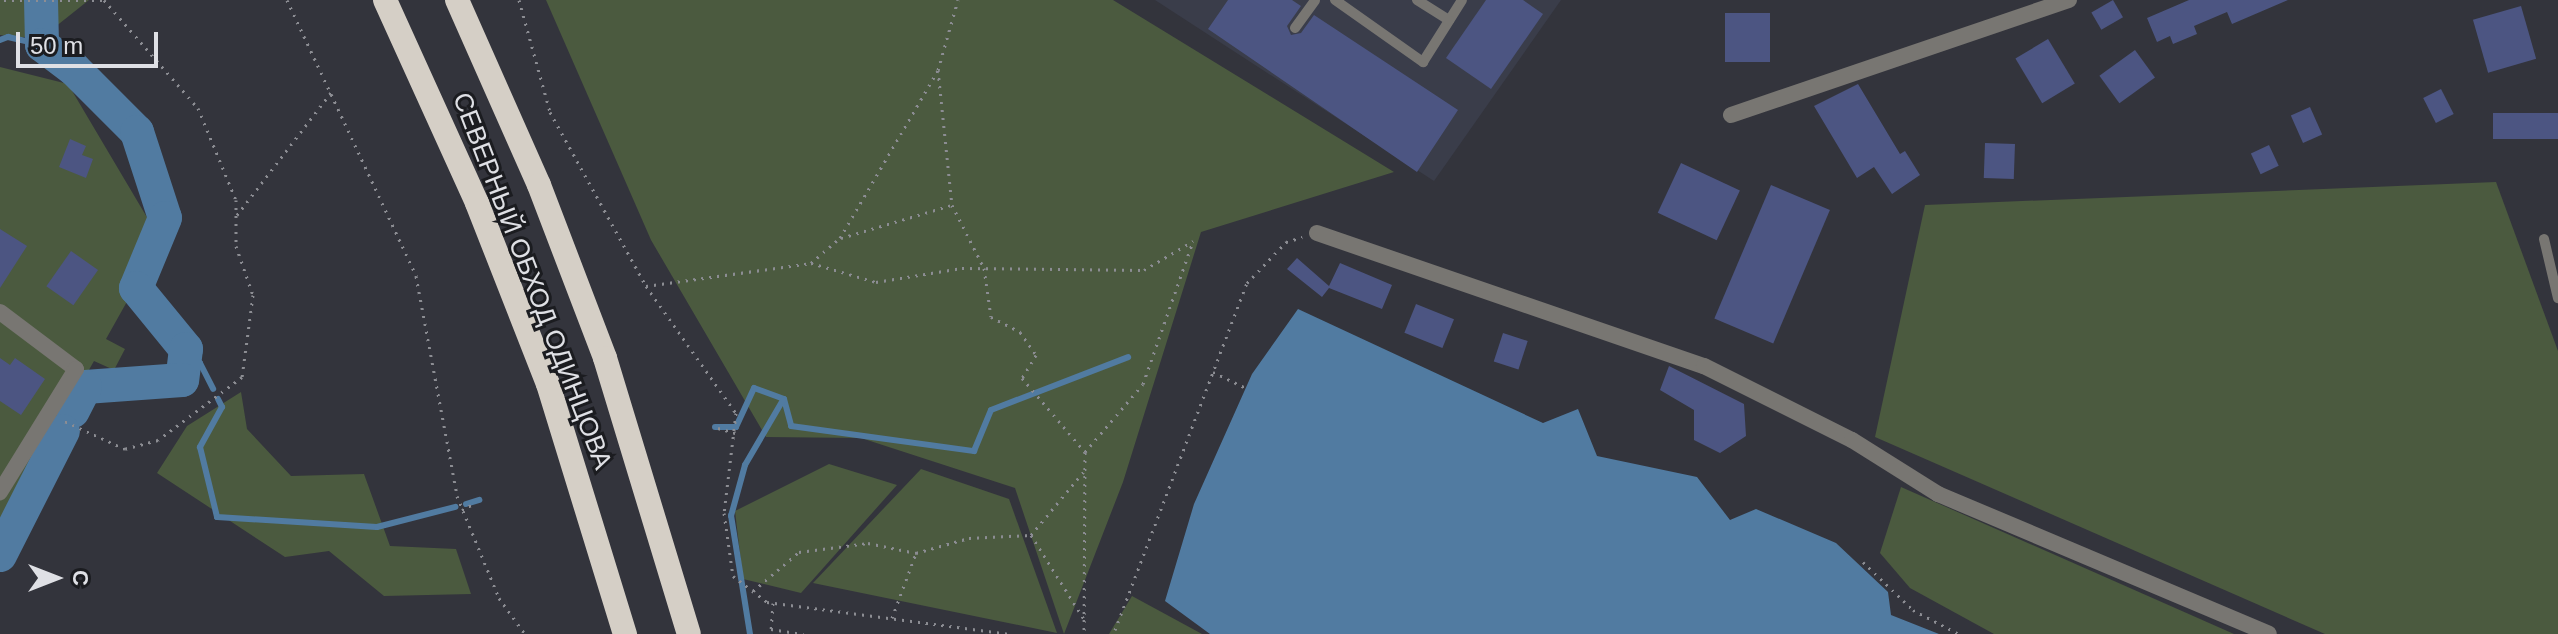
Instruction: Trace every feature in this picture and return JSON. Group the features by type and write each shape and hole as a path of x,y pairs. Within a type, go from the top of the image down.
{"highway":[{"name":"СЕВЕРНЫЙ ОБХОД ОДИНЦОВА","path":"385,0 477,203 548,384 600,539 625,634"},
{"name":"СЕВЕРНЫЙ ОБХОД ОДИНЦОВА","path":"457,0 539,185 605,358 689,634"}],"street":[{"path":"1731,115 2057,2"},
{"path":"1317,233 1704,366 1852,440 1938,494 2269,634"},
{"path":"0,312 76,369 0,492"}],"lane":[{"path":"1295,28 1315,0"},
{"path":"1335,0 1423,62 1462,0"},
{"path":"1417,0 1449,20"},
{"path":"2544,239 2558,298"}],"path":[{"path":"4,0 27,3 104,0 198,108 215,139 236,200 236,246 253,295 242,377 158,440 125,449 50,413"},
{"path":"287,0 416,276 462,510 499,598 525,634"},
{"path":"519,0 550,112 646,286 736,413 724,513 733,576 773,603 1010,634"},
{"path":"811,263 840,238 938,70 958,0"},
{"path":"938,70 952,205 984,268 991,317 1020,332 1036,355 1022,378 1085,452 1084,634"},
{"path":"236,216 332,91"},
{"path":"840,238 952,205"},
{"path":"1115,630 1247,283 1286,242 1317,233"},
{"path":"646,286 811,263 876,282 984,268 1144,270 1193,241 1143,384 1085,452"},
{"path":"1213,372 1246,388"},
{"path":"718,428 735,433"},
{"path":"753,591 799,552 868,543 916,553 969,538 1031,535 1085,469"},
{"path":"462,510 475,503"},
{"path":"1031,535 1084,619"},
{"path":"892,618 916,553"},
{"path":"1863,562 1913,610 1959,634"},
{"path":"773,603 771,629 804,634"}],"shaded area":[{"path":"1155,0 1561,0 1434,181"}],"green space":[{"path":"0,0 89,0 50,31 20,38 0,35"},
{"path":"546,0 1113,0 1394,172 1201,232 1123,482 1064,634 1015,488 861,438 766,437 651,240"},
{"path":"0,67 68,84 161,241 106,339 125,349 114,370 94,361 0,527"},
{"path":"2496,182 2558,351 2558,634 2325,634 1875,437 1925,205"},
{"path":"241,392 247,429 291,476 364,474 390,546 456,549 471,594 384,596 329,551 285,557 157,473 187,426"},
{"path":"829,464 897,485 801,593 743,579 735,511"},
{"path":"921,469 1009,499 1057,633 813,583"},
{"path":"1901,487 2234,634 1994,634 1910,588 1880,553"},
{"path":"1132,596 1202,634 1109,634"}],"water":[{"path":"1298,309 1543,423 1578,409 1597,456 1697,477 1730,520 1756,509 1836,543 1888,592 1891,615 1939,634 1210,634 1165,601 1194,504 1252,374"}],"building":[{"path":"1228,0 1292,0 1301,6 1287,26 1291,35 1301,33 1314,15 1458,110 1417,172 1208,29"},
{"path":"1486,0 1523,0 1543,14 1491,89 1446,58"},
{"path":"2113,0 2123,17 2101,30 2091,12"},
{"path":"2189,0 2288,0 2232,24 2227,12 2194,26 2197,34 2173,44 2170,36 2157,42 2147,18"},
{"path":"2521,6 2536,59 2488,73 2473,20"},
{"path":"1725,13 1770,13 1770,62 1725,62"},
{"path":"2048,39 2075,84 2042,103 2015,59"},
{"path":"2135,50 2155,78 2119,103 2099,76"},
{"path":"1858,84 1900,154 1905,151 1920,175 1892,194 1874,167 1857,178 1814,106"},
{"path":"2441,89 2454,114 2436,123 2423,98"},
{"path":"2310,107 2322,134 2303,143 2291,116"},
{"path":"2493,113 2558,113 2558,139 2493,139"},
{"path":"70,139 86,146 82,155 93,159 86,178 59,167"},
{"path":"1985,143 2015,144 2014,179 1984,178"},
{"path":"2269,145 2279,166 2261,174 2251,153"},
{"path":"1681,163 1740,190 1717,240 1658,213"},
{"path":"1771,185 1830,210 1773,343 1714,318"},
{"path":"0,229 27,246 0,288"},
{"path":"71,251 98,270 73,305 46,286"},
{"path":"1297,258 1329,286 1340,263 1392,285 1382,309 1329,288 1322,297 1287,269"},
{"path":"1416,304 1454,319 1442,348 1404,333"},
{"path":"1503,333 1528,341 1518,370 1494,362"},
{"path":"0,358 10,365 15,358 45,379 21,415 0,401"},
{"path":"1669,366 1744,404 1746,436 1720,453 1694,440 1694,410 1660,390"}],"waterway":[{"path":"41,0 42,45 74,69 137,132 165,218 136,288 186,349 182,380 85,387 73,411"},
{"path":"0,40 8,37 42,45"},
{"path":"715,427 736,427 754,388 784,399 791,426 974,451 991,410 1128,357"},
{"path":"184,362 200,363 213,389"},
{"path":"218,399 222,407 200,447 217,517 377,527 455,507"},
{"path":"750,634 731,516 745,465 783,400"},
{"path":"0,555 63,431"},
{"path":"466,504 479,500"}]}
